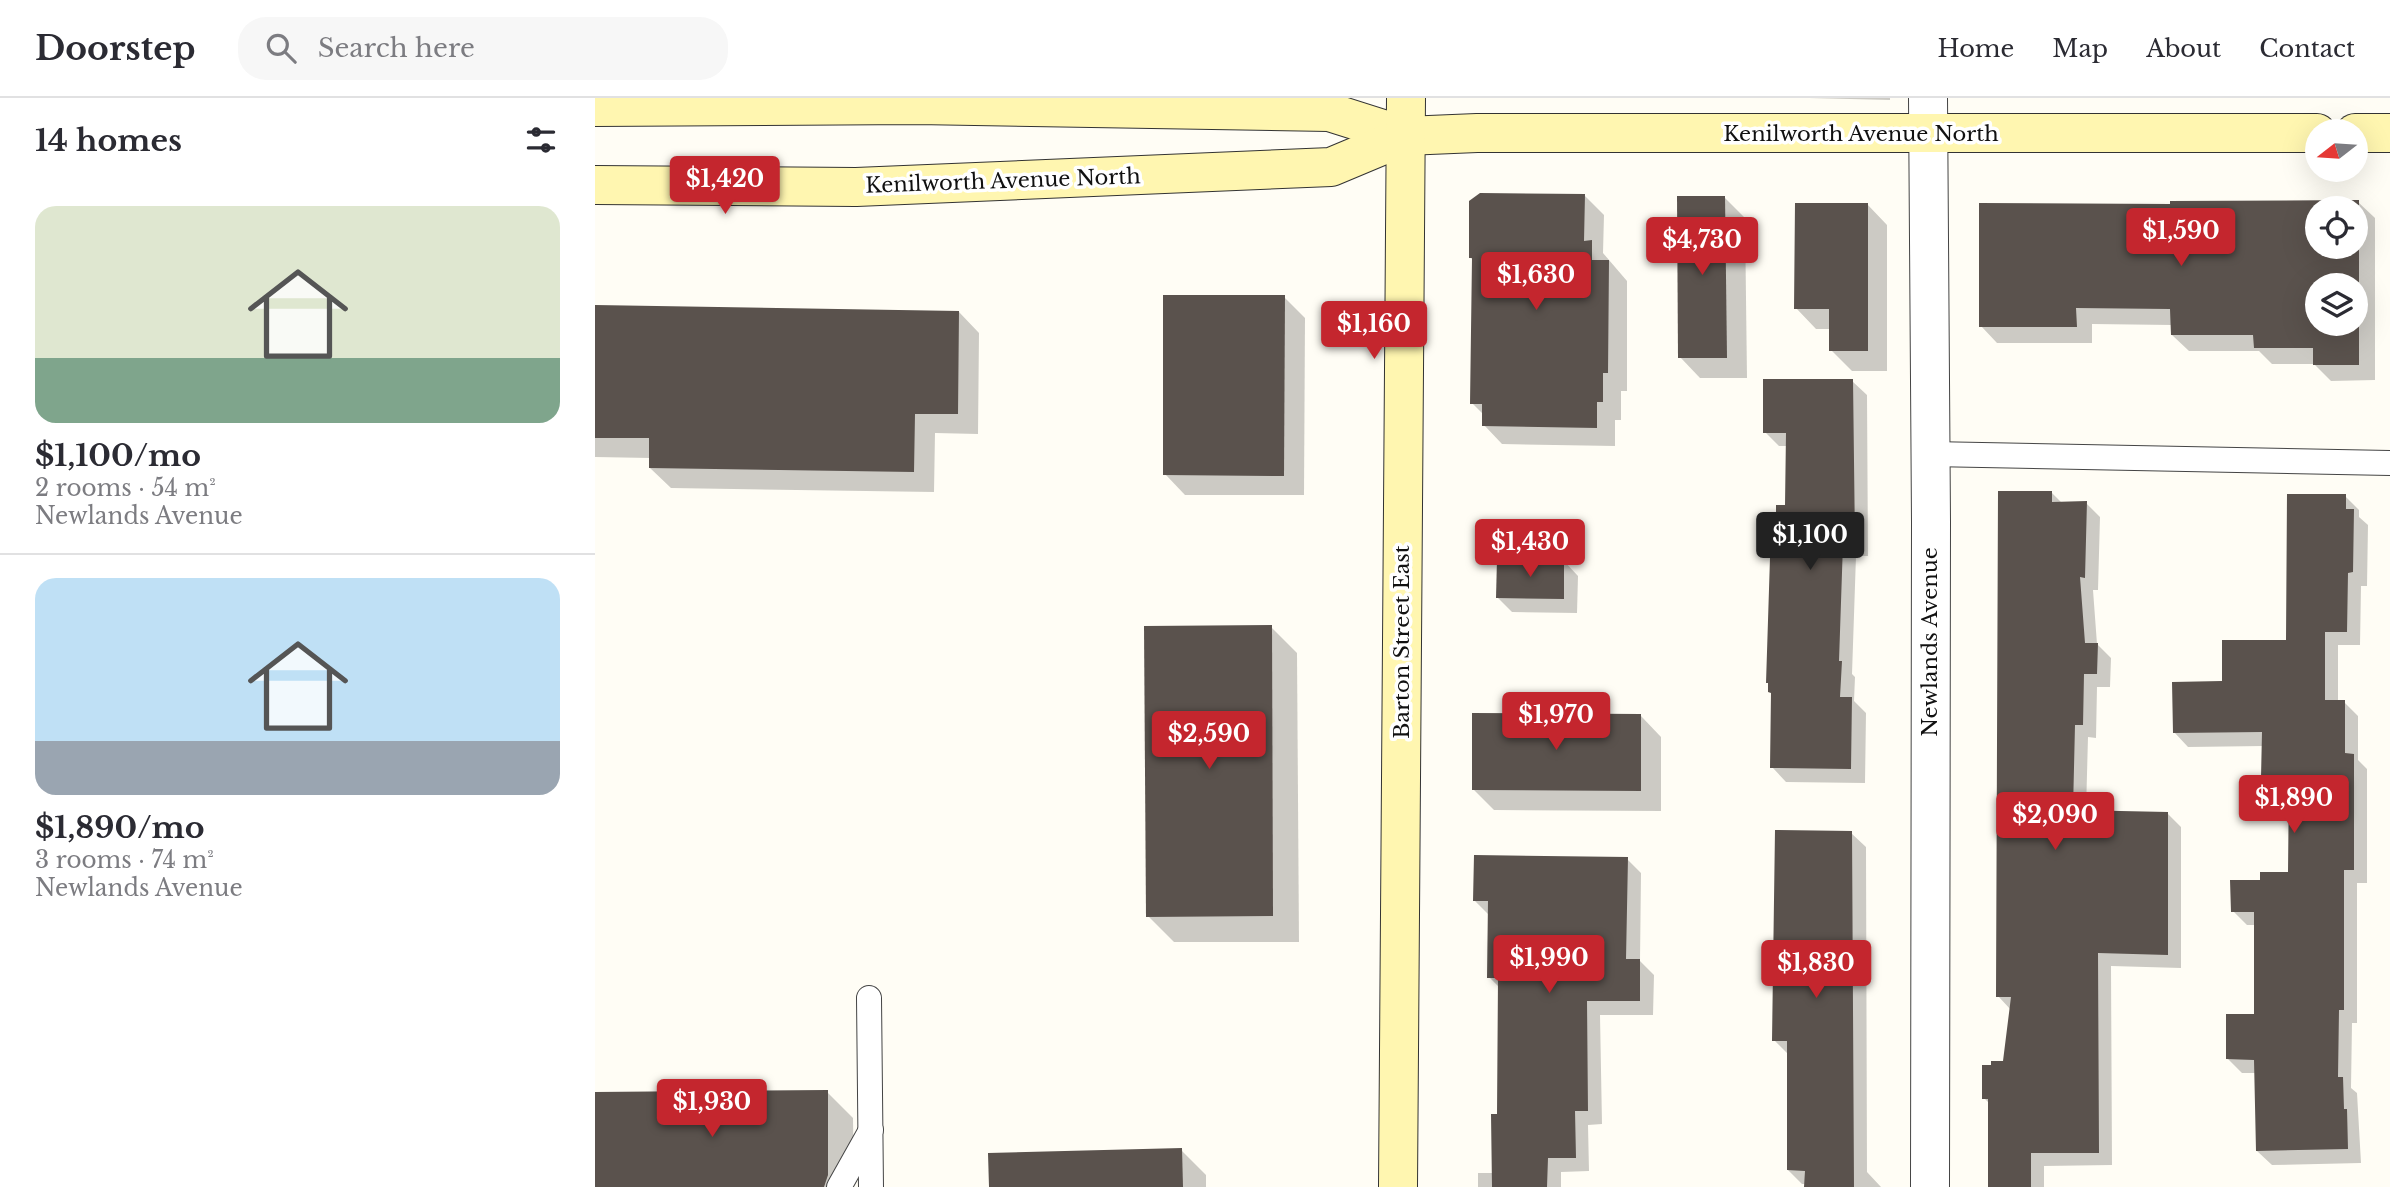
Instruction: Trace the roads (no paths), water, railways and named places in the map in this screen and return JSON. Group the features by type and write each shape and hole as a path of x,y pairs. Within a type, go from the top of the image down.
{"main road":[{"name":"Barton Street East","path":"1398,1187 1406,98"},
{"name":"Kenilworth Avenue North","path":"595,107 917,101 1329,111 1405,136"},
{"name":"Kenilworth Avenue North","path":"595,186 856,187 1331,167 1405,136 1928,116 2305,133"},
{"path":"2368,133 2390,133"}],"street":[{"name":"Newlands Avenue","path":"1928,116 1930,1187"}],"lane":[{"path":"1930,454 2390,463"},
{"path":"869,998 871,1187"},
{"path":"839,1187 871,1130"}]}
